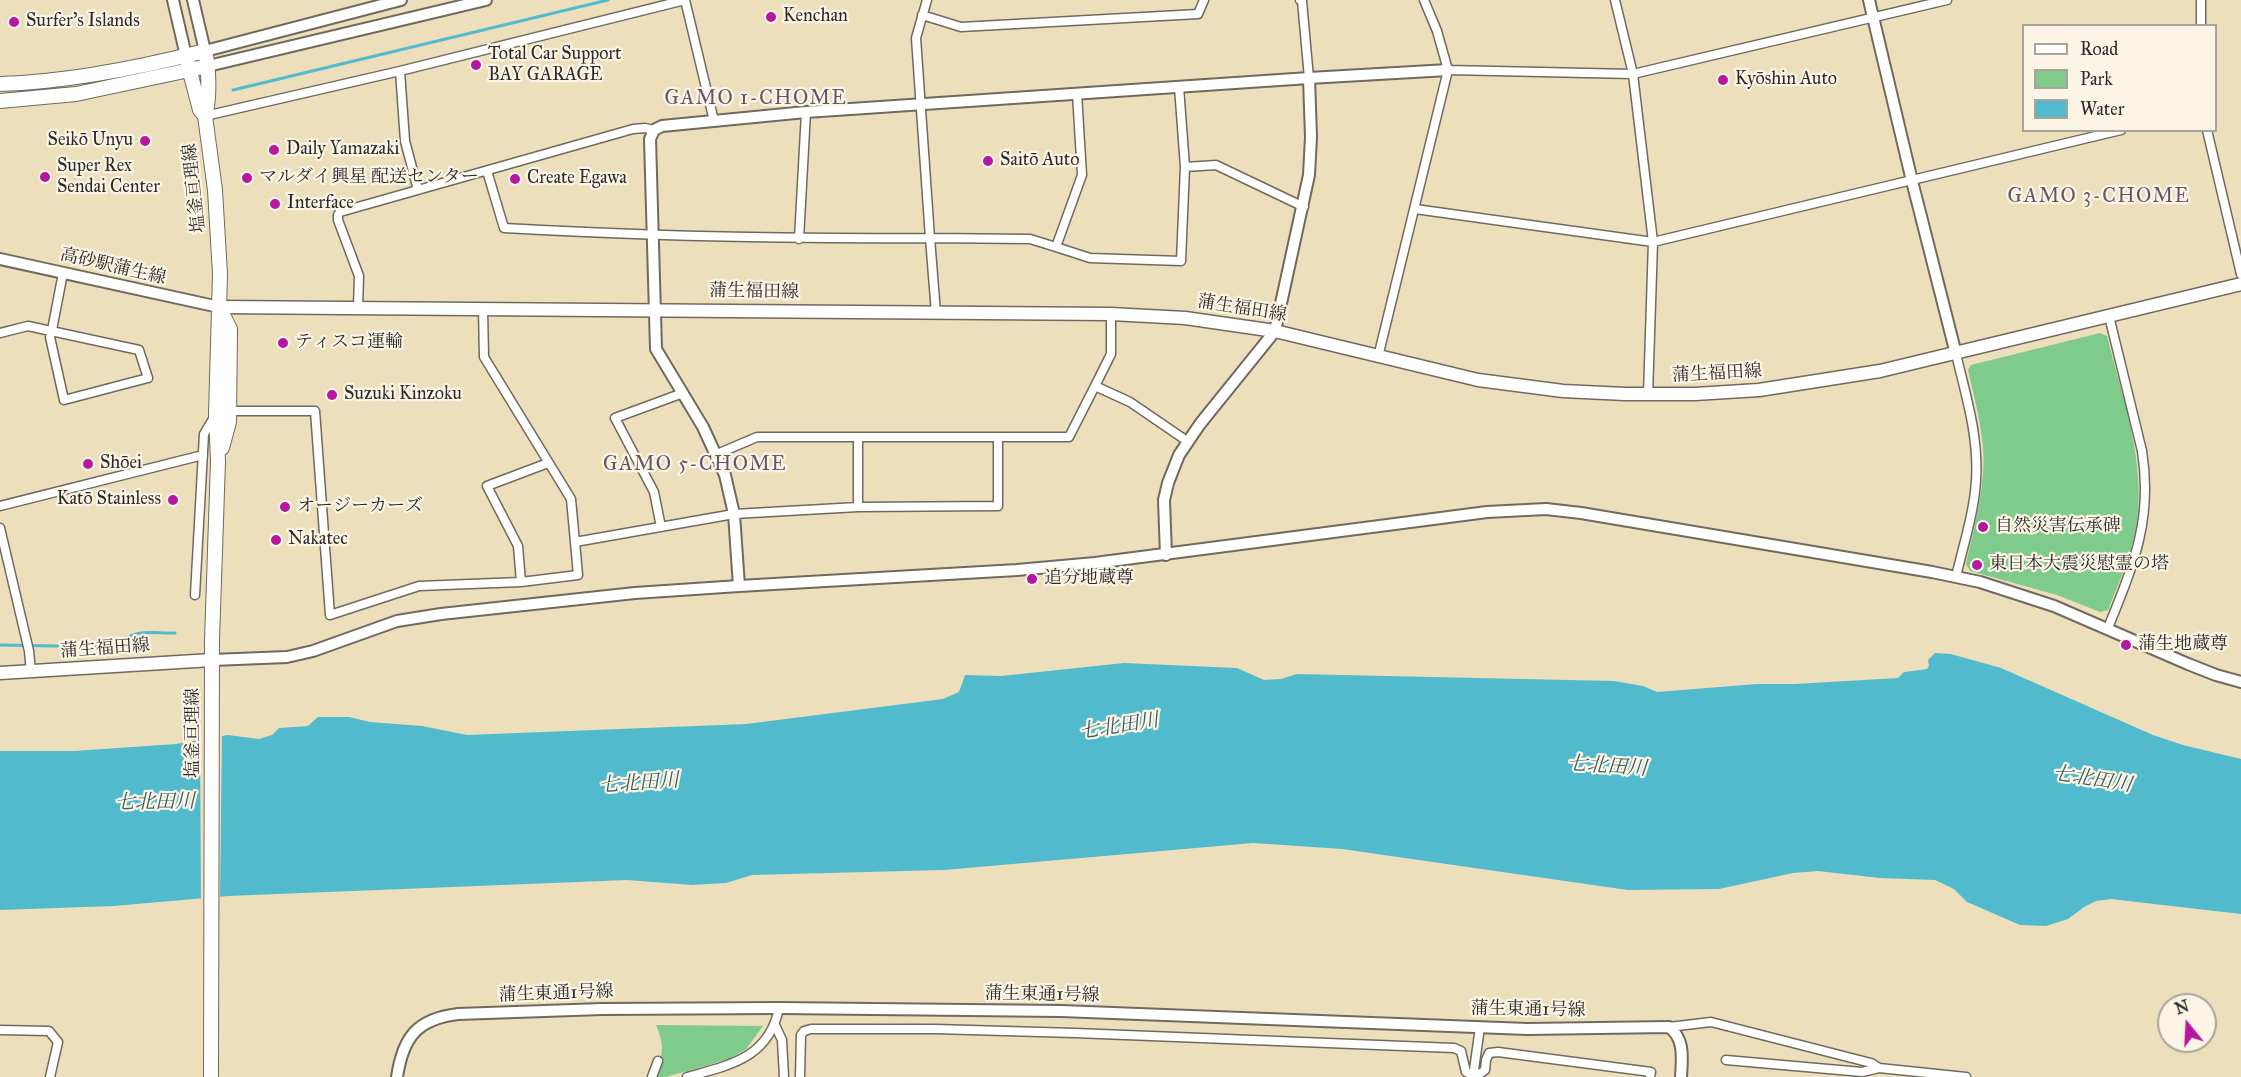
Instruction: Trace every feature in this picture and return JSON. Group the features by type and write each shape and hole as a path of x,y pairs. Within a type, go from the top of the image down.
{"main road":[{"path":"0,84 137,68 205,51"},
{"name":"塩釜亘理線","path":"205,51 208,66 201,89 215,190 220,274 223,412"},
{"path":"186,56 189,71 201,89"},
{"path":"0,100 76,94 208,66"},
{"name":"蒲生福田線","path":"219,307 1111,314 1185,318 1275,331 1478,380 1563,391 1648,395 1759,390 1880,371 2241,284"},
{"name":"塩釜亘理線","path":"211,1077 212,667 218,461 225,392 229,386 230,329 219,307"},
{"name":"蒲生福田線","path":"0,673 212,667"}],"street":[{"path":"173,0 186,56"},
{"path":"193,0 205,51 401,0"},
{"path":"208,66 486,0"},
{"path":"204,111 400,70 685,0 714,121"},
{"path":"927,0 915,38 936,313"},
{"path":"922,15 961,27 1198,14 1204,0"},
{"path":"1166,555 1164,500 1173,469 1187,441 1275,331 1310,175 1309,78 1300,0"},
{"path":"1378,357 1448,70 1437,31 1424,0"},
{"path":"1615,0 1633,74 1653,242 1648,395"},
{"path":"1869,0 1972,417 1976,483 1956,577"},
{"path":"358,307 359,276 338,220 338,213 631,129 654,130 662,126 807,112 1448,70 1633,74 1947,0"},
{"path":"2201,0 2201,24"},
{"path":"400,70 405,141 418,190"},
{"path":"488,171 504,228 800,239 1030,239 1090,258 1181,261 1185,167 1179,87"},
{"path":"1056,247 1082,175 1077,94"},
{"path":"800,239 807,112"},
{"path":"654,130 650,139 656,350 717,454 725,475 734,514 738,585"},
{"path":"1415,209 1653,242 2113,132"},
{"path":"2207,132 2241,274"},
{"path":"1185,167 1216,165 1304,207"},
{"name":"高砂駅蒲生線","path":"0,259 219,307"},
{"path":"0,333 28,326 52,330 139,350 148,378 64,400 50,337 52,330 63,273"},
{"path":"195,595 204,434 223,412 315,411 330,615 419,586 521,582 578,575 571,499 484,357 483,309"},
{"path":"717,454 757,437 1069,437 1111,354 1111,314"},
{"path":"2108,628 2135,559 2141,537 2145,505 2142,451 2109,316"},
{"path":"1095,386 1130,402 1187,441"},
{"path":"661,526 654,492 615,418 683,393"},
{"path":"858,437 858,507"},
{"path":"575,542 734,514 858,507 998,506 998,438"},
{"path":"0,506 203,455"},
{"path":"521,582 518,546 487,486 548,463"},
{"path":"212,667 277,659 313,651 385,624 408,618 635,593 1017,570 1166,555 1477,513 1546,509 1719,535 1956,577 2013,592 2108,628 2216,675 2241,681"},
{"path":"0,528 29,651 31,672"},
{"path":"687,1077 737,1062 754,1052 769,1037 776,1025 779,1008"},
{"name":"蒲生東通1号線","path":"397,1077 400,1057 408,1040 421,1026 438,1017 458,1014 602,1009 779,1008 1061,1011 1527,1029 1669,1027"},
{"path":"1669,1027 1710,1022 1871,1063 1879,1068"},
{"path":"776,1025 782,1040 784,1077"},
{"path":"1473,1076 1480,1027"},
{"path":"1669,1027 1675,1032 1682,1046 1681,1077"},
{"path":"800,1077 801,1035 804,1031 812,1029 1075,1033 1454,1048 1461,1051 1466,1072 1473,1076 1485,1070 1486,1060 1490,1053 1498,1052 1651,1072 1650,1077"},
{"path":"0,1030 49,1030 58,1042 50,1074 61,1077"},
{"path":"1726,1060 1862,1072 1879,1068 1966,1077"},
{"path":"652,1077 658,1061"}],"green space":[{"path":"2100,333 2107,336 2126,406 2136,455 2139,503 2134,538 2124,569 2108,610 2100,612 2057,595 1970,571 1966,564 1983,477 1981,428 1968,370 1971,365"},
{"path":"656,1025 763,1026 746,1049 729,1059 666,1077 655,1077 662,1051"}],"water":[{"name":"七北田川","path":"1935,653 1951,654 2001,668 2153,735 2241,759 2241,914 2111,899 2096,901 2068,919 2046,926 2020,925 1967,902 1954,889 1935,880 1880,878 1818,871 1793,873 1719,889 1628,890 1342,849 1253,843 944,870 752,875 726,883 692,885 627,880 228,896 114,906 0,910 0,751 74,751 176,744 228,735 259,739 272,735 279,728 308,726 318,717 349,717 370,722 422,726 467,735 746,724 943,699 959,692 965,675 1001,676 1124,663 1237,668 1264,680 1281,679 1297,674 1614,681 1643,686 1657,692 1757,684 1898,678 1904,672 1927,669 1928,660"}],"pier":[{"path":"222,733 220,900 201,901 200,737"}],"waterway":[{"path":"233,90 608,0"},
{"path":"0,645 113,647 135,634 175,633"}],"place":[{"name":"Kenchan","path":"771,17"},
{"name":"Surfer's Islands","path":"14,22"},
{"name":"Total Car Support BAY GARAGE","path":"476,65"},
{"name":"Kyōshin Auto","path":"1723,80"},
{"name":"Seikō Unyu","path":"145,141"},
{"name":"Daily Yamazaki","path":"274,150"},
{"name":"Saitō Auto","path":"988,161"},
{"name":"Super Rex Sendai Center","path":"45,177"},
{"name":"マルダイ興星 配送センター","path":"247,178"},
{"name":"Create Egawa","path":"515,179"},
{"name":"Interface","path":"275,204"},
{"name":"ティスコ運輸","path":"283,343"},
{"name":"Suzuki Kinzoku","path":"332,395"},
{"name":"Shōei","path":"88,464"},
{"name":"Katō Stainless","path":"173,500"},
{"name":"オージーカーズ","path":"285,507"},
{"name":"自然災害伝承碑","path":"1983,527"},
{"name":"Nakatec","path":"276,540"},
{"name":"東日本大震災慰霊の塔","path":"1977,565"},
{"name":"追分地蔵尊","path":"1032,579"},
{"name":"蒲生地蔵尊","path":"2126,645"}],"district":[{"name":"GAMO 1-CHOME","path":"756,99"},
{"name":"GAMO 3-CHOME","path":"2099,197"},
{"name":"GAMO 5-CHOME","path":"695,465"}]}
